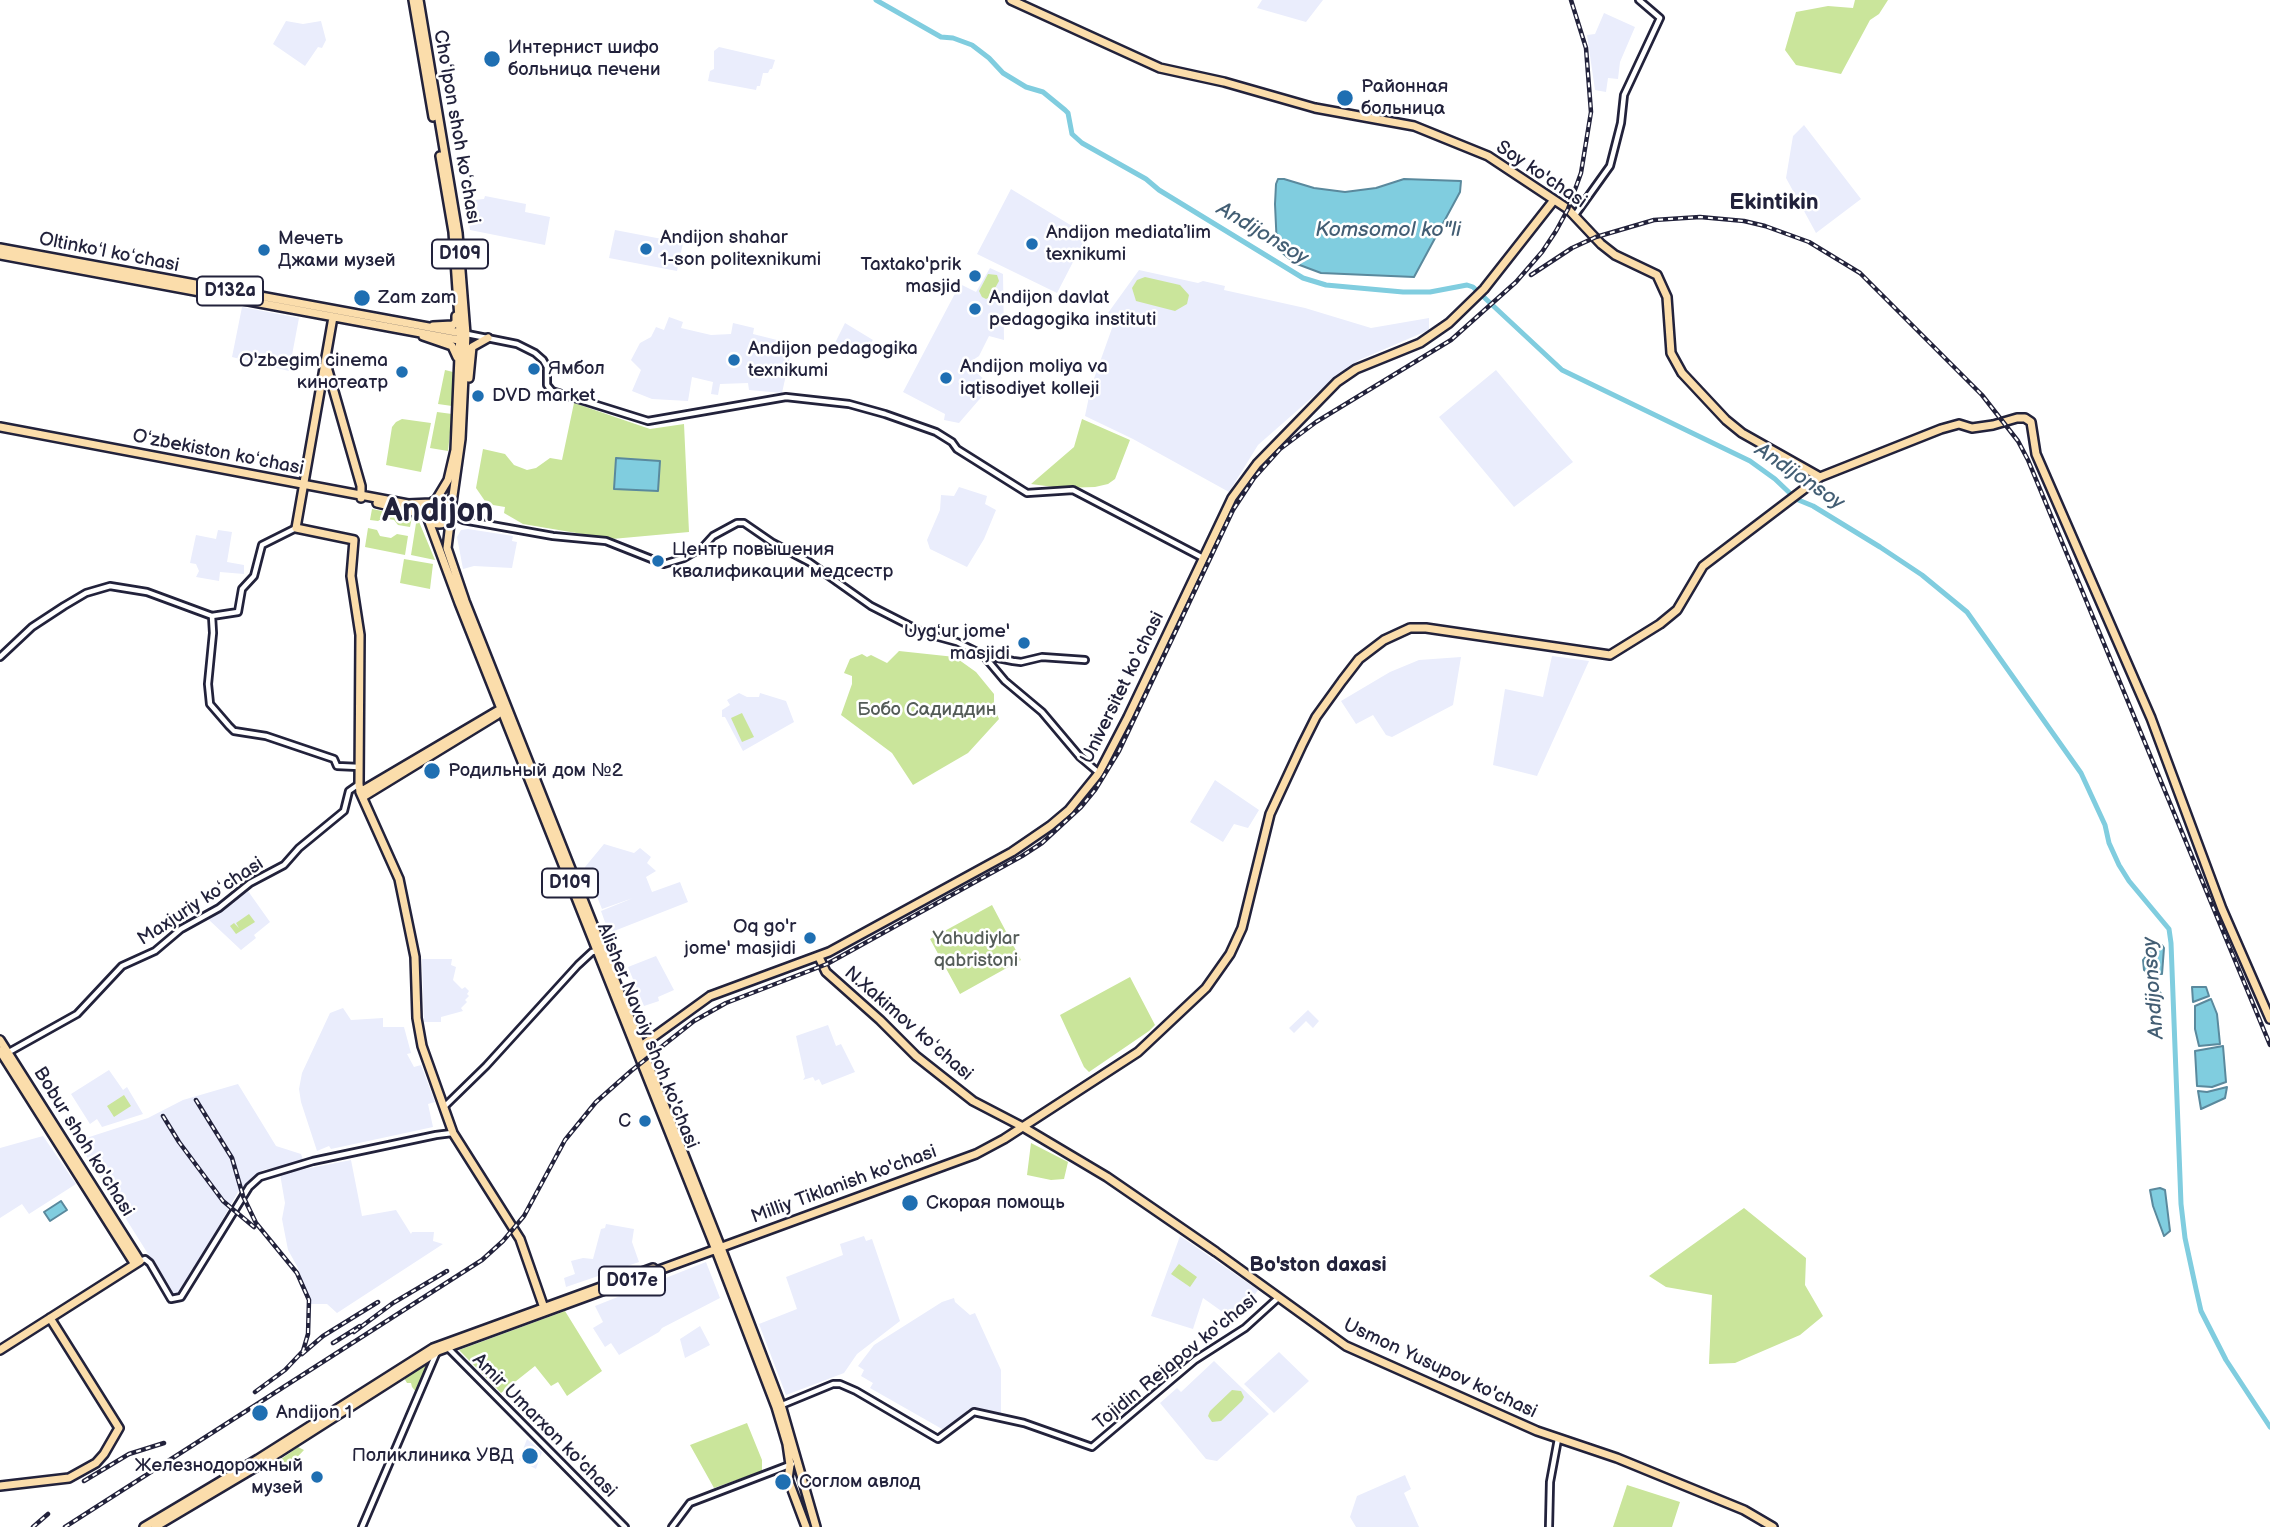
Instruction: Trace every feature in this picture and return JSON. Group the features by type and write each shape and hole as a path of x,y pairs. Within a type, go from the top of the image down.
{"main road":[{"name":"Choʻlpon shoh koʻchasi","path":"413,0 458,233 464,399 451,513"},
{"name":"Choʻlpon shoh koʻchasi","path":"419,0 422,39 453,232 463,337 459,432 449,480 433,502"},
{"name":"Soy ko'chasi","path":"1011,0 1160,68 1224,82 1315,108 1422,129 1488,156 1575,215 1598,241 1615,255 1657,275 1667,297 1671,353 1682,373 1714,408 1742,433 1820,477"},
{"name":"Universitet kо‘chasi","path":"641,1046 710,996 819,957 1012,852 1050,827 1069,810 1099,773 1128,718 1236,492 1285,434 1338,382 1356,369 1420,343 1449,323 1484,289 1554,200"},
{"name":"Oltinkoʻl koʻchasi","path":"0,248 333,317 429,328 463,337"},
{"name":"Oltinkoʻl koʻchasi","path":"0,255 176,284 416,332 463,337"},
{"path":"429,328 455,324 457,292"},
{"path":"333,317 296,528 352,538 355,542 351,576 359,635 361,791 399,878 415,957 419,1032 453,1133 522,1244 546,1308"},
{"path":"416,332 432,341 453,346 460,371"},
{"path":"464,399 472,347 488,338"},
{"path":"325,363 335,388 361,498"},
{"name":"Milliy Tiklanish ko'chasi","path":"446,1345 860,1193 976,1154 1145,1046 1206,988 1237,941 1267,822 1287,774 1316,717 1359,659 1384,640 1410,628 1426,628 1610,655 1660,624 1677,610 1703,566 1820,477 1959,424 1972,428 2025,418 2031,422 2036,454 2151,720 2222,909 2270,1019"},
{"name":"Oʻzbekiston koʻchasi","path":"0,429 361,498 415,505 433,502"},
{"name":"Oʻzbekiston koʻchasi","path":"361,498 416,511 428,517"},
{"path":"428,517 435,524 443,524 451,513 447,503 433,502"},
{"name":"D109","path":"428,517 427,509 433,502"},
{"name":"Alisher Navoiy shoh ko'chasi","path":"451,513 448,533 450,559 459,594"},
{"name":"Alisher Navoiy shoh ko'chasi","path":"428,517 717,1246"},
{"path":"361,791 504,709"},
{"name":"N.Xakimov koʻchasi","path":"819,957 826,972 916,1056 972,1101 1020,1126"},
{"name":"Alisher Navoiy shoh ko'chasi","path":"613,985 641,1046 778,1406"},
{"name":"Bobur shoh ko'chasi","path":"0,1040 3,1053 137,1262"},
{"name":"Usmon Yusupov ko'chasi","path":"1020,1126 1107,1177 1355,1351 1558,1439 1609,1456 1744,1510 1773,1527"},
{"path":"0,1350 137,1262"},
{"path":"0,1486 69,1478 96,1463 119,1428 50,1318"},
{"name":"D017e","path":"155,1527 446,1345"},
{"path":"778,1406 799,1462 816,1527"},
{"path":"778,1406 787,1444 789,1483 806,1527"},
{"name":"D017e","path":"144,1527 259,1461"}],"street":[{"path":"1575,215 1611,166 1619,134 1624,95 1660,18 1639,0"},
{"path":"463,337 488,338 517,344 543,360 547,367 547,385 552,391 648,421 770,398 810,398 869,409 929,427 953,442 957,449 1027,493 1073,490 1203,558"},
{"path":"451,513 463,520 553,536 606,541 664,564 684,558 703,547 713,536 737,523 744,523 773,543 809,562 871,606 925,633 957,642 983,655 1021,662 1042,657 1085,660"},
{"path":"448,533 463,520"},
{"path":"0,657 32,627 57,610 86,593 110,586 147,592 212,616 239,612 242,589 254,576 262,545 296,528"},
{"path":"212,616 209,704 229,726 234,731 266,736 334,759 337,766 359,767"},
{"path":"983,655 1005,681 1042,712 1080,757 1099,773"},
{"name":"Maxjuriy koʻchasi","path":"3,1053 77,1014 122,966 155,951 181,929 219,908 250,883 284,865 299,848 344,811 349,791 361,791"},
{"path":"444,1107 486,1066 578,965 592,952 600,950"},
{"path":"177,1304 248,1187 260,1177 316,1160 453,1133"},
{"path":"137,1262 145,1259 150,1263 171,1299 181,1297"},
{"name":"Tojidin Rejapov ko'chasi","path":"778,1406 839,1384 938,1439 974,1412 1024,1423 1093,1447 1195,1360 1245,1328 1278,1298"},
{"name":"Amir Umarxon ko'chasi","path":"446,1345 625,1527"},
{"path":"362,1527 432,1368 435,1350"},
{"path":"1549,1527 1550,1482 1558,1439"},
{"path":"671,1527 690,1503 799,1462"}],"shaded area":[{"path":"1262,0 1323,0 1306,22 1257,8"},
{"path":"1604,13 1635,27 1620,62 1618,79 1608,78 1606,92 1595,90 1587,35 1595,34"},
{"path":"286,21 303,24 321,21 326,40 305,66 273,44"},
{"path":"719,47 775,60 772,69 763,73 760,86 757,86 756,90 708,81 710,71 714,69 714,51"},
{"path":"1804,125 1861,199 1816,233 1786,178 1793,136"},
{"name":"Andijon mediataʼlim texnikumi","path":"1011,189 1087,235 1057,293 977,254"},
{"path":"485,196 526,204 525,212 550,217 545,245 470,230 465,201 484,199"},
{"name":"Andijon shahar 1-son politexnikumi","path":"615,230 683,243 677,271 609,258"},
{"path":"990,268 1003,274 1004,340 989,336 979,356 967,364 988,383 986,395 984,394 959,423 944,420 945,414 903,392 960,284 976,292"},
{"path":"1139,270 1225,286 1224,290 1305,308 1371,328 1429,318 1429,330 1359,360 1332,380 1258,445 1229,492 1085,416 1091,387 1116,317 1108,313"},
{"path":"242,307 299,318 289,371 232,357"},
{"name":"Andijon pedagogika texnikumi","path":"669,317 683,322 681,328 711,335 731,334 733,323 754,328 753,334 781,341 779,349 791,352 782,393 749,390 748,383 720,384 718,395 711,394 713,382 692,377 688,401 652,399 632,391 641,370 631,360 640,343 651,337 656,327 664,330"},
{"path":"845,323 873,340 860,358 835,343"},
{"path":"1496,370 1573,462 1514,507 1439,417"},
{"path":"959,487 987,496 985,504 996,510 984,539 967,567 930,549 927,540 940,510 941,495 954,496"},
{"path":"218,530 232,532 227,562 244,565 244,574 220,572 219,581 196,577 199,571 196,564 190,563 196,535 216,539"},
{"path":"461,530 513,536 512,541 517,542 512,568 474,566 463,569 457,537"},
{"path":"1552,656 1589,661 1537,776 1493,765 1505,689 1543,697"},
{"path":"1461,657 1453,705 1392,737 1386,735 1373,715 1356,724 1341,701 1390,672 1419,660"},
{"path":"739,693 747,697 759,697 760,693 786,701 794,722 743,751 725,717 722,717 722,710 730,705 727,700"},
{"path":"1215,780 1259,810 1248,828 1234,824 1223,842 1190,822"},
{"path":"604,844 634,853 640,848 651,857 647,863 656,871 646,877 652,892 680,882 688,902 609,933 601,911 633,898 602,909 585,867"},
{"path":"248,891 270,922 241,950 208,919 209,915"},
{"path":"656,956 674,990 658,997 659,1001 644,1006 628,967"},
{"path":"422,959 452,959 451,965 456,967 453,980 462,989 465,987 469,991 465,1000 467,1002 461,1008 463,1011 441,1017 441,1022 424,1022"},
{"path":"343,1008 351,1020 383,1018 383,1027 404,1027 411,1053 407,1054 414,1067 421,1065 435,1102 428,1104 433,1127 331,1149 329,1146 317,1151 299,1089 302,1073 330,1013"},
{"path":"1308,1010 1319,1021 1313,1028 1306,1021 1294,1033 1289,1028"},
{"path":"828,1025 836,1046 841,1044 855,1072 822,1085 819,1079 815,1081 813,1077 803,1080 805,1077 796,1036"},
{"path":"109,1070 123,1090 127,1087 143,1114 102,1127 97,1119 90,1124 71,1094"},
{"path":"238,1084 276,1146 301,1154 304,1162 263,1170 238,1192 177,1300 77,1141 148,1118 183,1100"},
{"path":"43,1136 76,1184 29,1214 22,1204 0,1218 0,1148"},
{"path":"351,1160 362,1216 396,1210 411,1234 434,1232 433,1241 443,1244 337,1313 327,1304 311,1304 288,1250 282,1219 285,1203 280,1174"},
{"path":"606,1224 634,1229 632,1242 639,1262 566,1287 564,1278 575,1274 571,1261 593,1259 601,1229 605,1228"},
{"path":"864,1236 866,1241 872,1239 900,1321 857,1354 844,1373 786,1395 759,1324 797,1309 786,1277 843,1255 840,1244"},
{"path":"1180,1236 1258,1290 1239,1318 1234,1320 1203,1298 1193,1329 1151,1316"},
{"path":"706,1262 720,1298 662,1328 619,1355 611,1343 605,1347 593,1328 603,1322 595,1306"},
{"path":"954,1298 970,1315 975,1313 1001,1370 1001,1417 968,1409 962,1420 942,1429 870,1388 873,1383 861,1376 864,1370 858,1366 874,1345 942,1302"},
{"path":"700,1326 710,1345 685,1358 680,1339"},
{"path":"1279,1352 1309,1381 1274,1413 1244,1384"},
{"path":"1214,1361 1269,1414 1217,1461 1206,1459 1160,1403 1177,1388 1181,1392"},
{"name":"Поликлиника УВД","path":"527,1439 542,1452 536,1469 519,1460"},
{"path":"1405,1475 1411,1489 1404,1493 1419,1527 1356,1527 1350,1517 1357,1496"}],"green space":[{"path":"1855,0 1888,0 1879,14 1870,20 1841,74 1796,65 1785,50 1796,12 1828,6 1853,8"},
{"path":"988,274 997,275 999,281 986,299 979,291"},
{"path":"1145,277 1180,285 1189,295 1187,304 1175,311 1136,301 1132,288 1137,280"},
{"path":"445,370 453,372 452,406 438,404"},
{"path":"574,403 650,429 684,424 689,532 612,539 523,524 504,513 505,507 487,504 476,488 483,449 505,454 514,465 527,470 536,468 550,458 562,460"},
{"path":"437,412 452,414 448,451 430,448"},
{"path":"402,419 431,423 421,472 386,465 392,427"},
{"path":"1082,419 1130,440 1115,479 1095,487 1061,488 1031,484 1074,447"},
{"path":"439,503 446,506 449,513 446,520 439,523 432,520 429,513 432,506"},
{"path":"372,509 412,517 410,527 383,518 378,521 370,520"},
{"path":"417,517 435,560 411,555"},
{"path":"368,528 377,530 380,536 408,536 405,555 365,547"},
{"path":"404,559 433,564 430,589 400,583"},
{"name":"Бобо Садиддин","path":"899,651 955,657 976,672 994,694 994,707 999,719 968,753 913,785 892,753 841,715 852,684 852,676 844,673 850,659 862,654 867,657 871,655 887,663"},
{"path":"742,713 754,737 742,742 731,718"},
{"name":"Yahudiylar qabristoni","path":"992,905 1021,960 960,994 930,939"},
{"path":"249,914 255,922 236,934 230,926 234,923 239,928 236,923"},
{"path":"1130,977 1155,1025 1089,1072 1084,1067 1060,1015"},
{"path":"124,1095 131,1106 114,1117 107,1106"},
{"path":"1031,1143 1068,1162 1064,1179 1051,1180 1027,1175"},
{"path":"1744,1208 1806,1258 1805,1285 1823,1316 1800,1335 1735,1363 1709,1364 1712,1295 1666,1287 1649,1276"},
{"path":"1179,1264 1197,1277 1190,1287 1171,1274"},
{"path":"565,1311 602,1371 567,1396 558,1382 551,1386 535,1366 501,1393 459,1350"},
{"path":"429,1362 416,1392 404,1378"},
{"path":"1232,1390 1241,1391 1244,1397 1242,1401 1221,1421 1212,1422 1208,1416 1210,1411"},
{"path":"747,1423 762,1460 762,1471 714,1488 690,1445"},
{"path":"298,1447 304,1450 287,1468 277,1462"},
{"path":"1627,1485 1680,1502 1672,1527 1613,1527"}],"water":[{"name":"Komsomol ko\"li","path":"1278,179 1345,192 1376,188 1404,179 1461,181 1460,192 1414,277 1321,273 1287,257 1277,248 1275,204"},
{"path":"616,458 660,461 658,491 614,489"},
{"path":"2162,945 2162,974 2148,973 2144,970 2143,960 2151,950"},
{"path":"2192,987 2206,987 2209,996 2193,1002"},
{"path":"2151,991 2160,992 2161,1009 2153,1010 2149,996"},
{"path":"2211,999 2217,1014 2220,1044 2199,1046 2195,1029 2195,1006"},
{"path":"2223,1046 2226,1082 2212,1087 2197,1086 2195,1051"},
{"path":"2227,1087 2225,1098 2201,1109 2198,1091 2207,1092"},
{"path":"2150,1190 2165,1190 2170,1231 2164,1236"},
{"path":"61,1201 67,1210 50,1221 44,1212"}],"waterway":[{"name":"Andijonsoy","path":"876,0 941,37 972,45 1003,73 1026,87 1043,92 1065,110 1072,134 1082,143 1146,179 1159,190 1303,278 1326,285 1403,292 1430,292 1467,285 1473,287 1562,370 1750,461 1796,499 1813,506 1880,547 1922,575 1967,612 2081,773 2105,825 2109,843 2119,865 2169,929 2181,1204 2185,1238 2201,1311 2226,1360 2270,1427"}],"railway":[{"path":"65,1527 482,1260 524,1216 565,1140 596,1102 694,1021 726,1003 827,964 1022,856 1042,843 1081,807 1119,751 1233,510 1254,478 1280,449 1316,422 1451,340 1516,282 1556,231 1568,209 1581,173 1591,112 1586,48 1571,0"},
{"path":"1531,275 1572,248 1596,237 1654,220 1700,217 1765,226 1809,242 1860,273 1982,395 2018,441 2028,460 2270,1045"},
{"path":"196,1100 232,1158 243,1196 256,1223 297,1273 309,1300 308,1334 303,1351 285,1370 255,1392"},
{"path":"163,1116 223,1201 254,1227"},
{"path":"354,1332 393,1303 447,1271"},
{"path":"302,1354 323,1336 378,1302"},
{"path":"333,1343 360,1326"},
{"path":"84,1481 129,1454 164,1443"},
{"path":"33,1527 48,1514"}],"place":[{"name":"Интернист шифо больница печени","path":"492,59"},
{"name":"Районная больница","path":"1345,98"},
{"name":"Andijon mediataʼlim texnikumi","path":"1032,244"},
{"name":"Andijon shahar 1-son politexnikumi","path":"646,249"},
{"name":"Мечеть Джами музей","path":"264,250"},
{"name":"Taxtako'prik masjid","path":"975,276"},
{"name":"Zam zam","path":"362,298"},
{"name":"Andijon davlat pedagogika instituti","path":"975,309"},
{"name":"Andijon pedagogika texnikumi","path":"734,360"},
{"name":"Ямбол","path":"534,369"},
{"name":"O'zbegim cinema кинотеатр","path":"402,372"},
{"name":"Andijon moliya va iqtisodiyet kolleji","path":"946,378"},
{"name":"DVD market","path":"478,396"},
{"name":"Центр повышения квалификации медсестр","path":"658,561"},
{"name":"Uygʻur jome' masjidi","path":"1024,643"},
{"name":"Родильный дом №2","path":"432,771"},
{"name":"Oq go'r jome' masjidi","path":"810,938"},
{"name":"С","path":"645,1121"},
{"name":"Скорая помощь","path":"910,1203"},
{"name":"Andijon 1","path":"260,1413"},
{"name":"Поликлиника УВД","path":"530,1456"},
{"name":"Железнодорожный музей","path":"317,1477"},
{"name":"Соглом авлод","path":"783,1482"}],"district":[{"name":"Ekintikin","path":"1774,203"},
{"name":"Andijon","path":"438,513"},
{"name":"Bo'ston daxasi","path":"1318,1266"}]}
